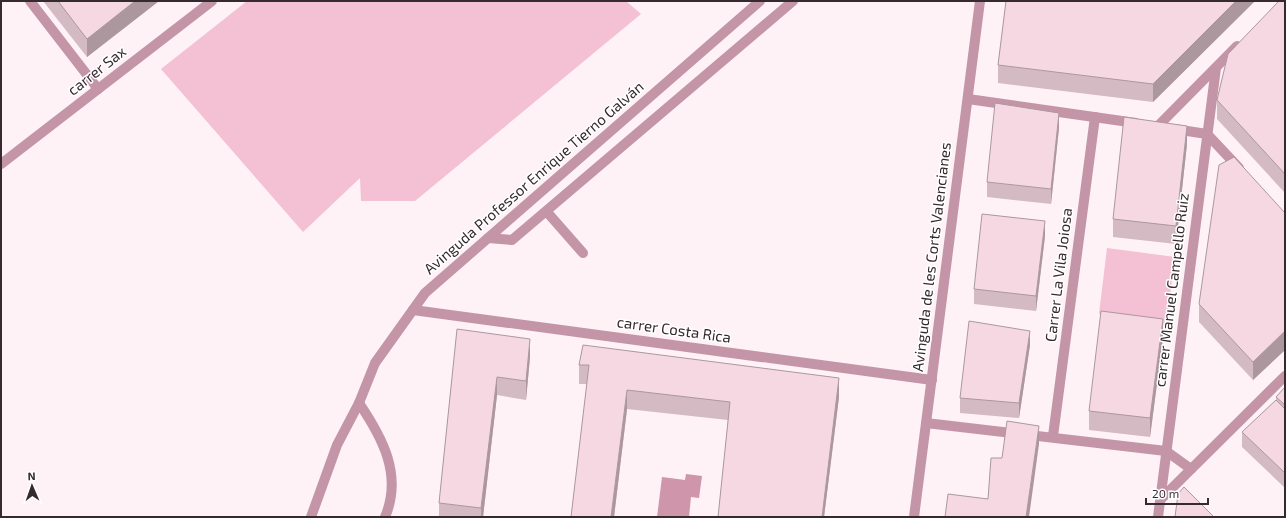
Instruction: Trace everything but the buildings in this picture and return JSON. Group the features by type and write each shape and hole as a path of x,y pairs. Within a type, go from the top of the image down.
{"street":[{"path":"30,1 98,89"},
{"name":"carrer Sax","path":"1,164 212,1"},
{"name":"Avinguda Professor Enrique Tierno Galván","path":"311,517 337,445 359,403 375,363 425,293 760,1"},
{"path":"488,238 512,240 547,212 793,1"},
{"name":"Avinguda de les Corts Valencianes","path":"914,517 980,1"},
{"path":"1157,127 1243,40"},
{"name":"carrer Manuel Campello Ruiz","path":"1158,517 1216,68"},
{"path":"968,99 1207,134 1244,173"},
{"name":"Carrer La Vila Joiosa","path":"1053,436 1095,117"},
{"path":"547,212 583,253"},
{"name":"carrer Costa Rica","path":"413,310 932,380"},
{"path":"1160,498 1285,376"},
{"path":"359,403 377,429 387,454 391,480 389,507 385,517"},
{"path":"926,423 1053,436 1166,451 1191,468"}],"shaded area":[{"path":"247,1 626,1 641,14 415,201 361,201 360,178 303,232 161,69"},
{"path":"1107,248 1175,257 1166,326 1099,314"},
{"path":"686,474 702,476 699,498 691,497 689,517 657,517 662,477 685,480"}]}
